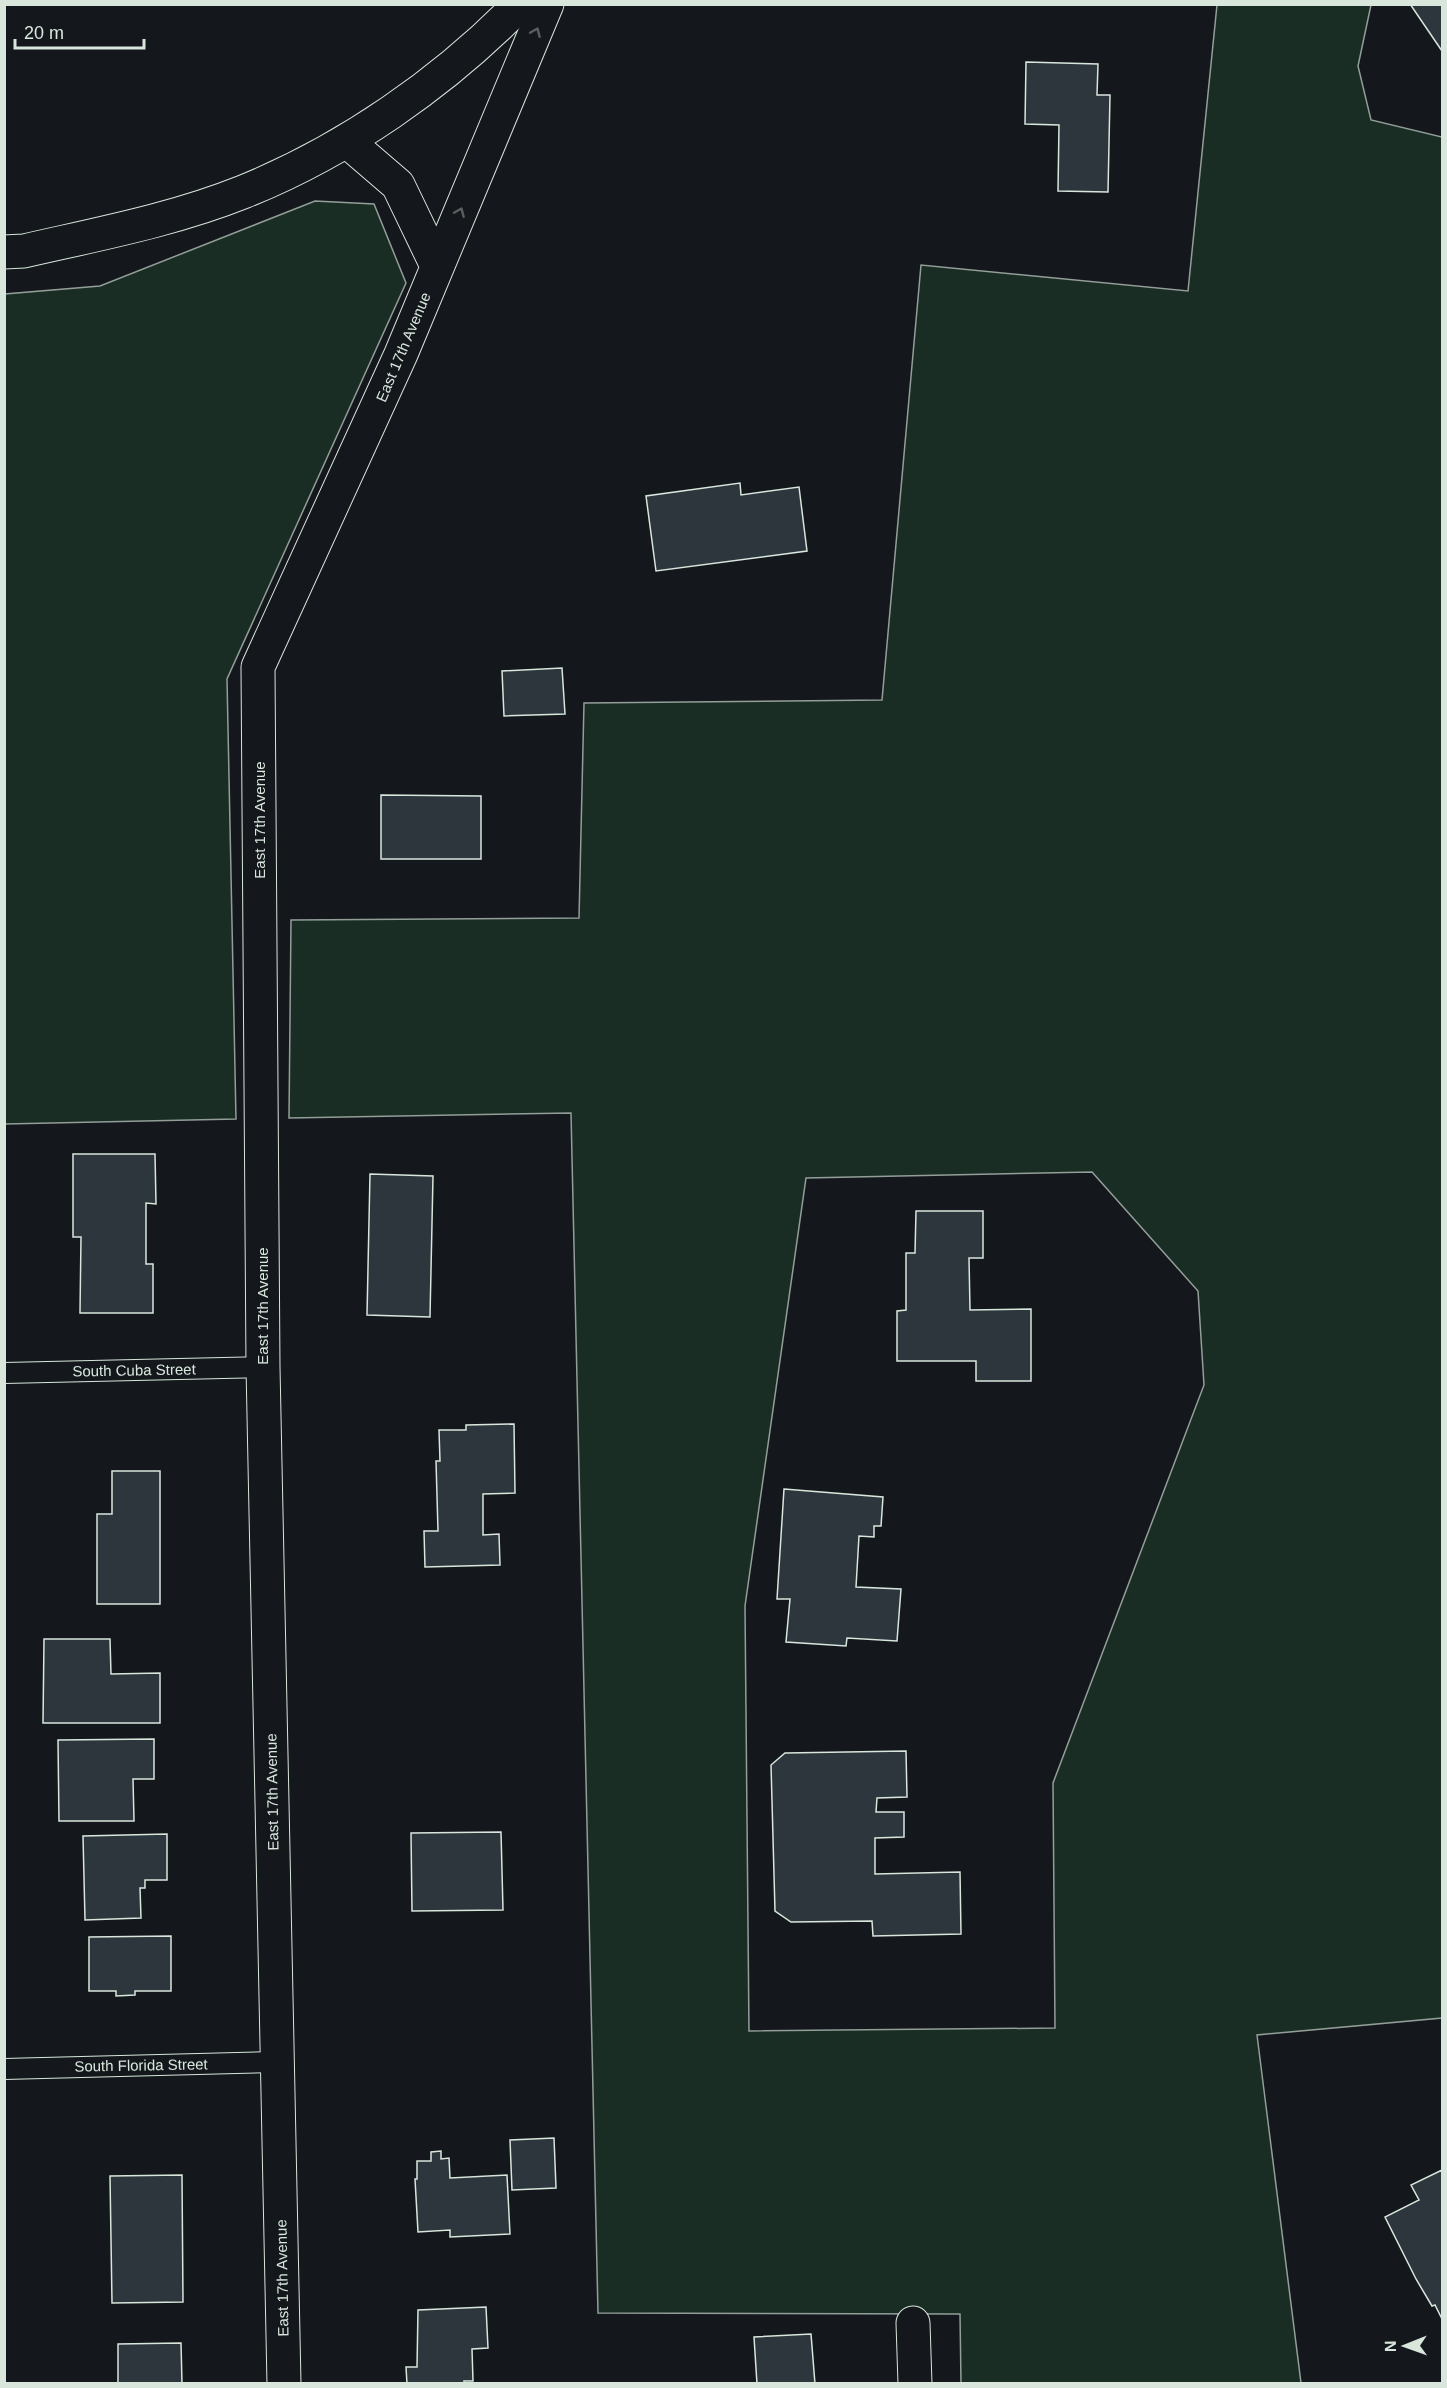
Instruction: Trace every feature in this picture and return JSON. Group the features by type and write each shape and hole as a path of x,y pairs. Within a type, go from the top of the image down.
{"street":[{"path":"4,252 24,251 152,222 244,192 348,142 439,77 495,30 520,4"},
{"name":"East 17th Avenue","path":"284,2384 263,1367 258,667 401,354 547,4"},
{"path":"348,142 398,184 437,266"},
{"path":"913,2323 915,2384"}],"lane":[{"name":"South Cuba Street","path":"4,1373 263,1367"},
{"name":"South Florida Street","path":"4,2069 278,2062"}],"green space":[{"path":"1217,5 1371,5 1358,66 1371,120 1442,137 1442,2018 1257,2035 1301,2383 961,2383 960,2314 598,2313 571,1113 289,1118 291,920 579,918 584,703 882,700 921,265 1188,291","holes":["1092,1172 1198,1291 1204,1385 1053,1783 1055,2028 749,2031 745,1606 806,1178"]},
{"path":"315,201 374,204 406,283 227,679 236,1119 5,1124 5,294 100,286"}],"building":[{"path":"1410,4 1442,4 1442,51"},
{"path":"1026,62 1098,64 1097,95 1110,95 1108,192 1058,191 1059,125 1025,124"},
{"path":"740,483 741,495 799,487 807,551 656,571 646,496"},
{"path":"562,668 565,714 504,716 502,671"},
{"path":"381,795 481,796 481,859 381,859"},
{"path":"73,1154 155,1154 156,1204 146,1203 146,1264 153,1264 153,1313 80,1313 81,1237 73,1237"},
{"path":"370,1174 433,1176 430,1317 367,1315"},
{"path":"916,1211 983,1211 983,1258 969,1258 970,1310 1031,1309 1031,1381 976,1381 976,1361 897,1361 897,1311 906,1310 906,1253 915,1253"},
{"path":"514,1424 515,1493 483,1494 483,1535 499,1534 500,1565 425,1567 424,1531 438,1531 436,1461 440,1461 439,1430 466,1430 466,1425"},
{"path":"112,1471 160,1471 160,1604 97,1604 97,1514 112,1514"},
{"path":"784,1489 883,1497 881,1526 874,1526 874,1537 859,1536 856,1587 901,1589 897,1641 847,1638 846,1646 786,1642 790,1599 777,1599"},
{"path":"44,1639 110,1639 111,1674 160,1673 160,1723 43,1723"},
{"path":"154,1739 154,1779 133,1779 134,1821 59,1821 58,1740"},
{"path":"906,1751 907,1797 877,1798 876,1812 904,1812 904,1837 875,1838 875,1874 960,1872 961,1934 873,1936 872,1921 791,1922 775,1911 771,1765 785,1753"},
{"path":"501,1832 503,1910 412,1911 411,1833"},
{"path":"167,1834 167,1880 145,1880 145,1888 140,1888 141,1918 85,1920 83,1836"},
{"path":"171,1936 171,1991 135,1991 135,1995 116,1996 116,1991 89,1991 89,1937"},
{"path":"554,2138 556,2188 512,2190 510,2140"},
{"path":"441,2151 441,2159 449,2158 450,2178 507,2175 510,2234 450,2237 450,2230 418,2232 415,2179 417,2179 417,2161 431,2161 431,2152"},
{"path":"1442,2170 1442,2319 1416,2279 1385,2217 1419,2200 1411,2185"},
{"path":"182,2175 183,2302 112,2303 110,2176"},
{"path":"486,2307 488,2348 472,2349 473,2381 464,2381 464,2384 407,2384 406,2367 417,2367 418,2310"},
{"path":"811,2334 815,2384 757,2384 754,2337"},
{"path":"181,2343 182,2384 118,2384 118,2344"}]}
